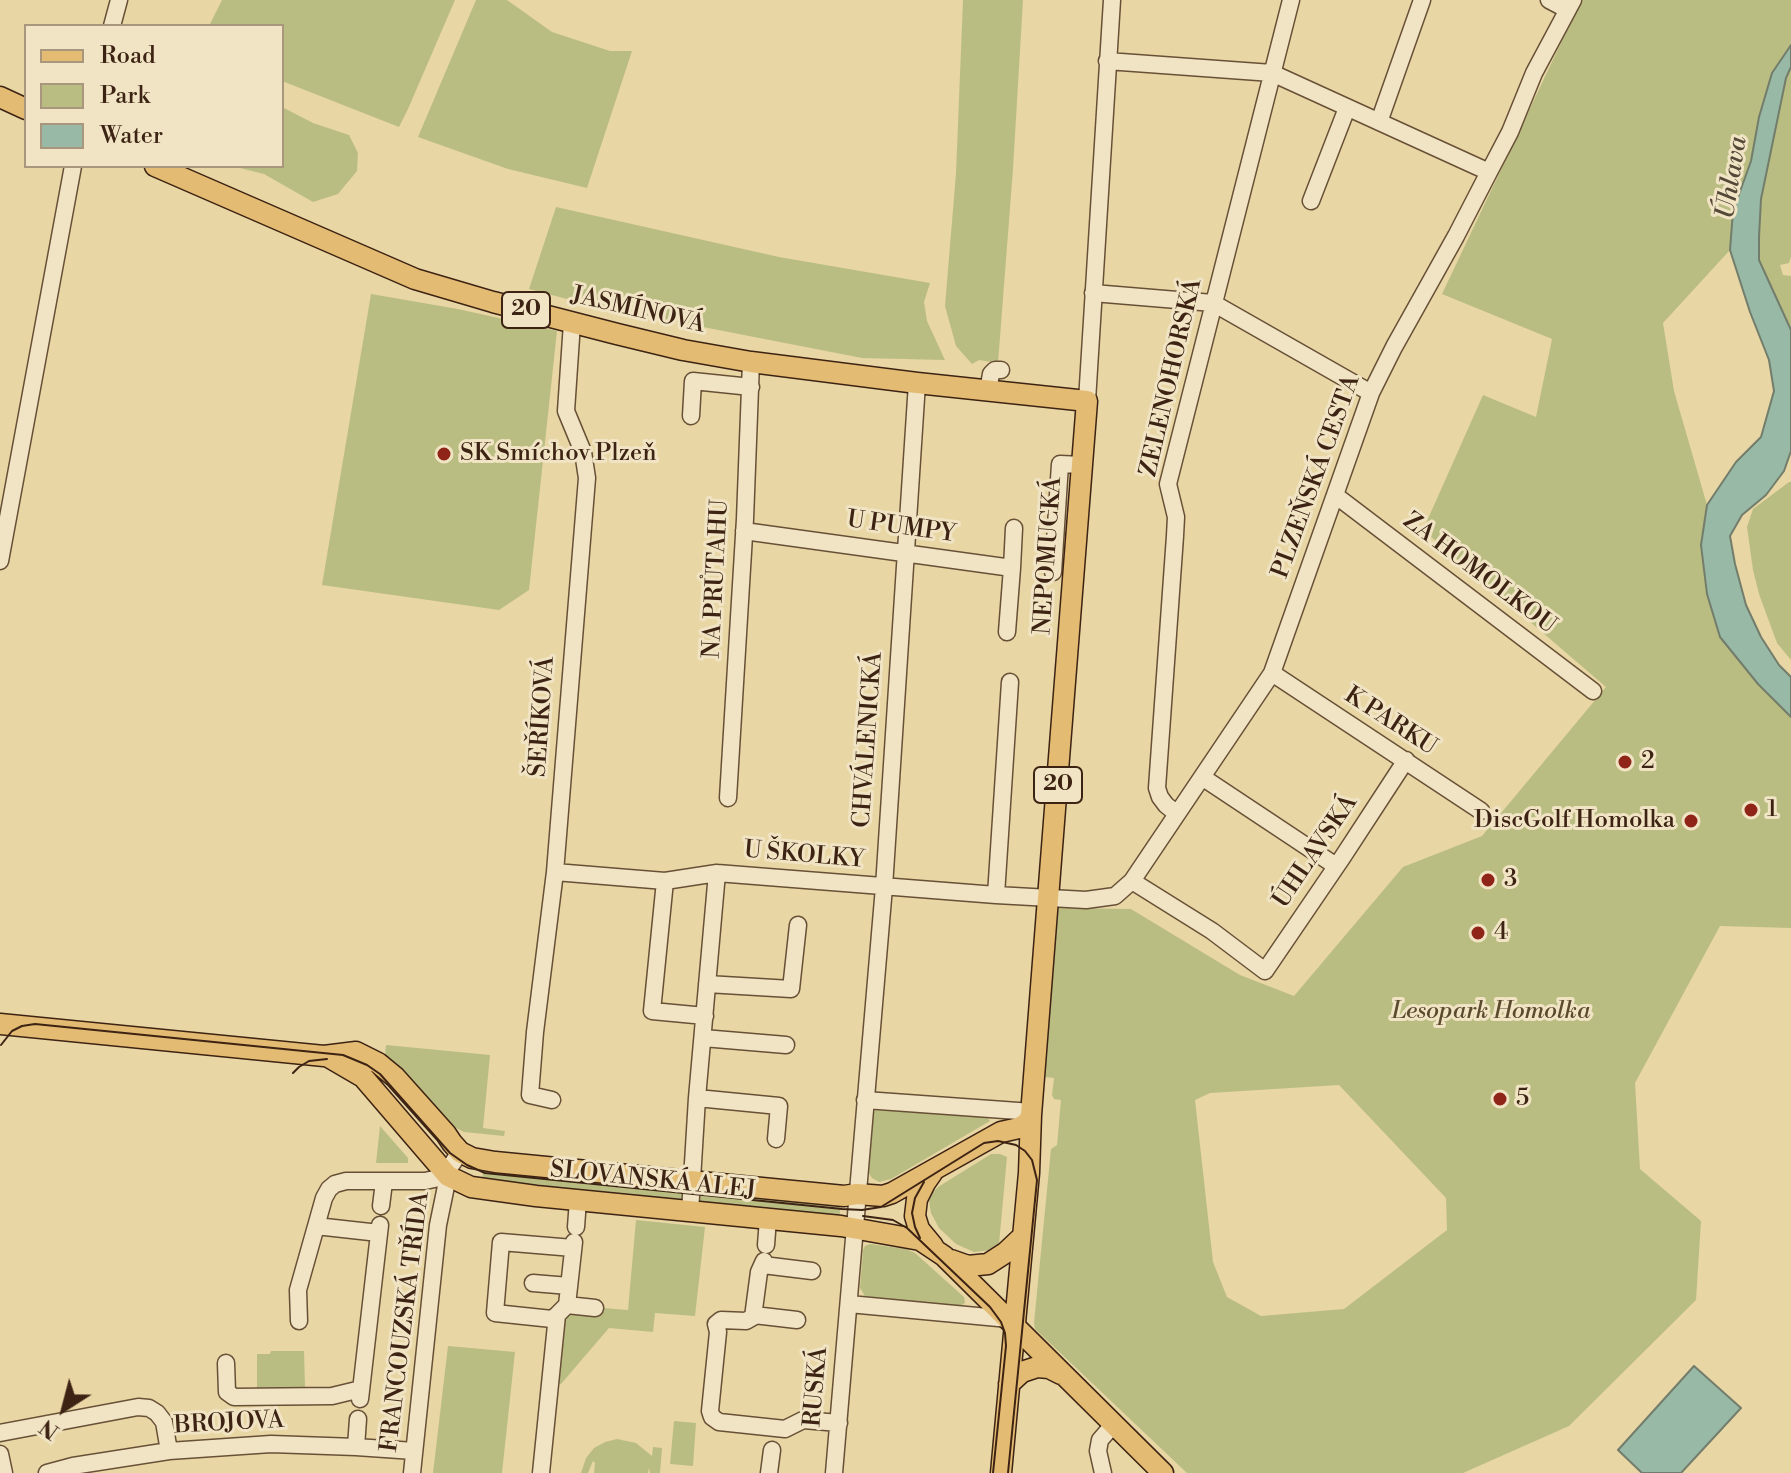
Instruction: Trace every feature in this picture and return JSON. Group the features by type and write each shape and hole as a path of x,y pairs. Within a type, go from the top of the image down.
{"main road":[{"path":"0,97 24,108"},
{"name":"JASMÍNOVÁ","path":"160,168 415,279 572,323 683,350 751,362 1087,401"},
{"name":"NEPOMUCKÁ","path":"1031,1113 1087,401"},
{"name":"SLOVANSKÁ ALEJ","path":"0,1024 324,1056 356,1052 378,1063 403,1085 460,1152 481,1160 844,1196 888,1195 939,1167"},
{"name":"SLOVANSKÁ ALEJ","path":"324,1056 354,1071 370,1084 448,1176 463,1185 855,1228 911,1237 940,1253"},
{"path":"1031,1113 1022,1127 1001,1132 939,1167 922,1188 917,1199 915,1219 919,1229 940,1253 1163,1473"},
{"name":"20","path":"1001,1473 1031,1113"},
{"path":"1008,1131 1020,1134 1030,1146"},
{"path":"940,1253 962,1265 988,1264 1022,1237"},
{"path":"1009,1384 1022,1372 1037,1367 1053,1370 1067,1379"}],"street":[{"path":"113,24 119,0"},
{"name":"NEPOMUCKÁ","path":"1087,401 1112,0"},
{"name":"ZELENOHORSKÁ","path":"1177,814 1166,805 1157,788 1176,517 1168,484 1291,0"},
{"path":"1379,122 1422,0"},
{"path":"1549,0 1570,5"},
{"name":"PLZEŇSKÁ CESTA","path":"1049,898 1086,900 1115,896 1132,881 1272,673 1371,393 1510,132 1534,73 1570,5"},
{"path":"1107,61 1272,73 1489,172"},
{"path":"1311,201 1347,108"},
{"path":"0,561 73,168"},
{"path":"1093,293 1213,303 1371,393"},
{"name":"ŠEŘÍKOVÁ","path":"552,1100 530,1095 555,872 587,478 583,452 566,411 572,323"},
{"name":"NA PRŮTAHU","path":"728,798 751,362"},
{"path":"988,391 991,374 1001,370"},
{"path":"691,416 693,381 751,387"},
{"name":"CHVÁLENICKÁ","path":"857,1194 884,887 917,383"},
{"path":"1053,572 1060,464 1082,465"},
{"name":"ZA HOMOLKOU","path":"1335,495 1593,691"},
{"path":"1007,632 1014,528"},
{"name":"U PUMPY","path":"744,531 1012,568"},
{"name":"K PARKU","path":"1272,673 1481,811"},
{"path":"996,895 1010,682"},
{"name":"ÚHLAVSKÁ","path":"1132,881 1212,931 1265,971 1406,760"},
{"path":"1202,777 1336,866"},
{"name":"U ŠKOLKY","path":"555,872 665,881 717,873 1049,898"},
{"path":"690,1212 717,873"},
{"path":"665,881 652,1011 705,1016"},
{"path":"707,984 791,989 798,925"},
{"path":"703,1038 786,1045"},
{"path":"697,1098 779,1106 776,1139"},
{"path":"865,1100 1031,1113"},
{"path":"448,1176 452,1162 460,1152"},
{"name":"SLOVANSKÁ ALEJ","path":"299,1321 298,1290 324,1198 331,1186 346,1181 425,1181 448,1176"},
{"name":"FRANCOUZSKÁ TŘÍDA","path":"412,1473 438,1225 448,1176"},
{"name":"FRANCOUZSKÁ TŘÍDA","path":"381,1206 384,1182"},
{"name":"RUSKÁ","path":"834,1473 857,1194"},
{"path":"541,1473 559,1313 569,1286 578,1200"},
{"path":"768,1219 754,1315 749,1320 721,1320 716,1324 712,1417 719,1422 785,1429 803,1420 839,1423"},
{"name":"FRANCOUZSKÁ TŘÍDA","path":"316,1226 379,1229 360,1394"},
{"path":"574,1239 501,1242 495,1313 559,1313 595,1308"},
{"path":"764,1257 812,1271"},
{"path":"533,1283 569,1286"},
{"path":"849,1304 1012,1322"},
{"path":"754,1315 797,1320"},
{"name":"BROJOVA","path":"226,1363 227,1392 234,1397 360,1394"},
{"path":"0,1433 138,1407 149,1408 164,1422 169,1451"},
{"name":"FRANCOUZSKÁ TŘÍDA","path":"356,1447 358,1419"},
{"path":"1103,1473 1098,1451 1100,1440 1113,1425"},
{"name":"BROJOVA","path":"47,1473 169,1451 271,1444 414,1451"},
{"path":"769,1473 772,1450"},
{"path":"0,1454 4,1473"}],"green space":[{"path":"222,0 455,0 399,127 284,82 284,24 210,24"},
{"path":"476,0 507,0 552,32 610,51 632,51 587,188 508,169 418,137"},
{"path":"963,0 1023,0 998,363 979,360 972,364 956,346 945,306 956,173"},
{"name":"Lesopark Homolka","path":"1583,0 1791,0 1791,45 1772,73 1759,117 1751,161 1733,211 1730,250 1663,323 1674,391 1707,505 1701,545 1707,594 1758,684 1791,717 1791,928 1720,926 1635,1083 1640,1169 1701,1221 1696,1300 1569,1426 1463,1473 1187,1473 1035,1329 1051,1149 1057,1145 1061,1100 1054,1099 1052,1095 1054,1078 1044,1077 1057,908 1131,909 1240,975 1294,996 1403,867 1482,836 1606,687 1423,530 1483,395 1536,417 1552,339 1442,294","holes":["1339,1085 1446,1198 1447,1230 1344,1309 1261,1316 1227,1297 1213,1262 1195,1100 1210,1093"]},
{"path":"1791,67 1791,257 1789,263 1780,265 1783,275 1791,276 1791,330 1759,260 1759,237 1761,199 1786,78"},
{"path":"284,108 313,123 349,135 358,153 357,171 338,194 313,202 264,174 240,168 284,168"},
{"path":"556,207 779,257 930,283 924,302 927,321 945,360 862,358 590,305 529,289"},
{"name":"SK Smíchov Plzeň","path":"371,294 557,331 529,590 499,610 322,585"},
{"path":"1789,482 1791,660 1777,643 1759,594 1747,527 1753,509"},
{"path":"386,1045 490,1055 483,1128 505,1131 504,1136 464,1132 448,1124 387,1060"},
{"path":"875,1110 987,1117 990,1121 891,1179 879,1182 868,1172 871,1116"},
{"path":"380,1126 408,1158 408,1163 376,1163"},
{"path":"991,1154 1007,1157 999,1244 992,1250 974,1252 956,1244 939,1228 929,1201 938,1187"},
{"path":"484,1166 684,1188 684,1202 481,1186"},
{"path":"699,1190 841,1200 839,1223 697,1204"},
{"path":"636,1220 705,1227 695,1316 655,1313 653,1332 609,1328 561,1384 550,1382 567,1305 628,1310"},
{"path":"870,1244 915,1253 964,1297 965,1303 959,1307 865,1296 860,1288 863,1250"},
{"path":"448,1346 515,1352 502,1473 433,1473"},
{"path":"271,1351 304,1351 305,1387 257,1388 257,1354 270,1354"},
{"path":"674,1421 696,1423 693,1466 670,1464"},
{"path":"617,1439 636,1443 652,1456 653,1447 662,1448 660,1473 650,1473 649,1468 648,1473 594,1473 593,1461 588,1473 581,1473 586,1458 594,1448"}],"water":[{"path":"1791,45 1791,67 1786,78 1761,199 1759,260 1791,330 1791,451 1784,471 1766,495 1742,515 1730,536 1746,605 1761,637 1791,677 1791,717 1758,684 1720,637 1707,594 1701,545 1707,505 1736,462 1761,437 1774,391 1769,360 1730,250 1733,211 1751,161 1759,117 1772,73"},
{"path":"1694,1366 1741,1408 1681,1473 1642,1473 1618,1450"}],"tram line":[{"path":"1,1045 12,1031 35,1024 343,1055 380,1074 450,1153 485,1173 842,1209 881,1207 984,1143 998,1141 1016,1145 1032,1160 1037,1180 1008,1473"},
{"path":"293,1073 309,1061 327,1059"},
{"path":"920,1238 912,1213 915,1198 924,1182"},
{"path":"863,1216 893,1220 907,1228 990,1307 1001,1322 1006,1346 993,1473"}],"place":[{"name":"SK Smíchov Plzeň","path":"444,454"},
{"name":"2","path":"1625,762"},
{"name":"1","path":"1751,810"},
{"name":"DiscGolf Homolka","path":"1691,821"},
{"name":"3","path":"1488,880"},
{"name":"4","path":"1478,933"},
{"name":"5","path":"1500,1099"}],"water label":[{"name":"Úhlava","path":"1733,178"}]}
